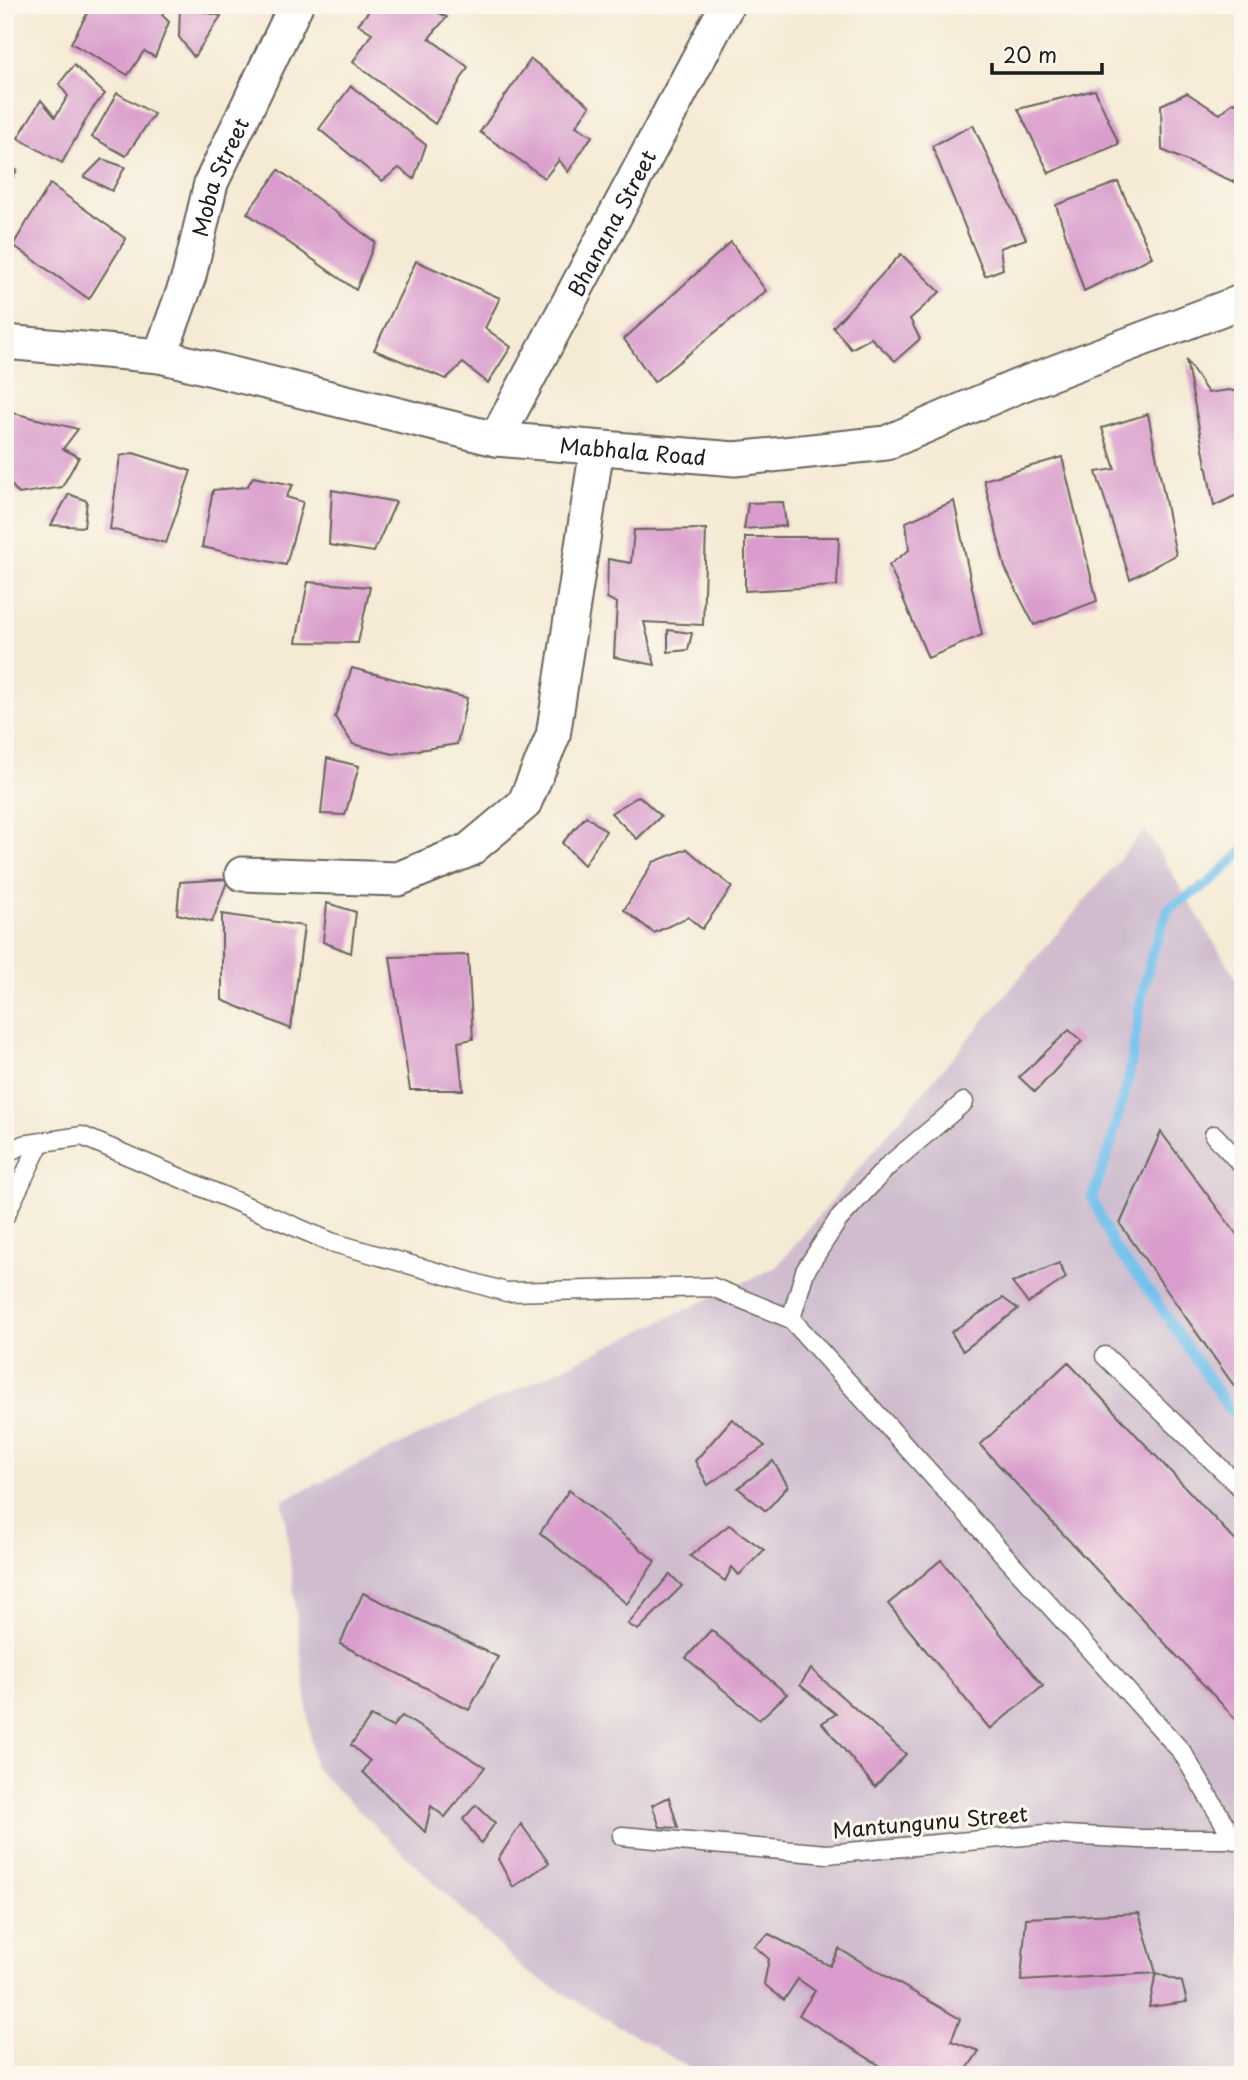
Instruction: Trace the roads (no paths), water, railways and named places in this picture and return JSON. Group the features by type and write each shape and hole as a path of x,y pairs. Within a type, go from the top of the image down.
{"street":[{"name":"Moba Street","path":"160,356 189,276 211,183 296,5"},
{"name":"Bhanana Street","path":"496,439 727,5"},
{"name":"Mabhala Road","path":"5,342 160,356 496,439 735,459 886,443 1018,386 1243,301"},
{"path":"242,874 398,879 469,850 524,804 554,736 597,448"}],"lane":[{"path":"791,1320 805,1271 838,1220 888,1166 964,1102"},
{"path":"1214,1135 1243,1166"},
{"path":"5,1153 23,1145 82,1136 331,1242 506,1292 712,1287 791,1320 1182,1752 1239,1839"},
{"path":"5,1216 40,1143"},
{"path":"1105,1356 1243,1490"},
{"name":"Mantungunu Street","path":"622,1836 827,1854 1046,1834 1239,1839"}],"waterway":[{"path":"1243,851 1209,883 1169,908 1153,950 1142,994 1129,1076 1111,1144 1092,1198 1114,1247 1153,1296 1228,1408 1243,1418"}]}
